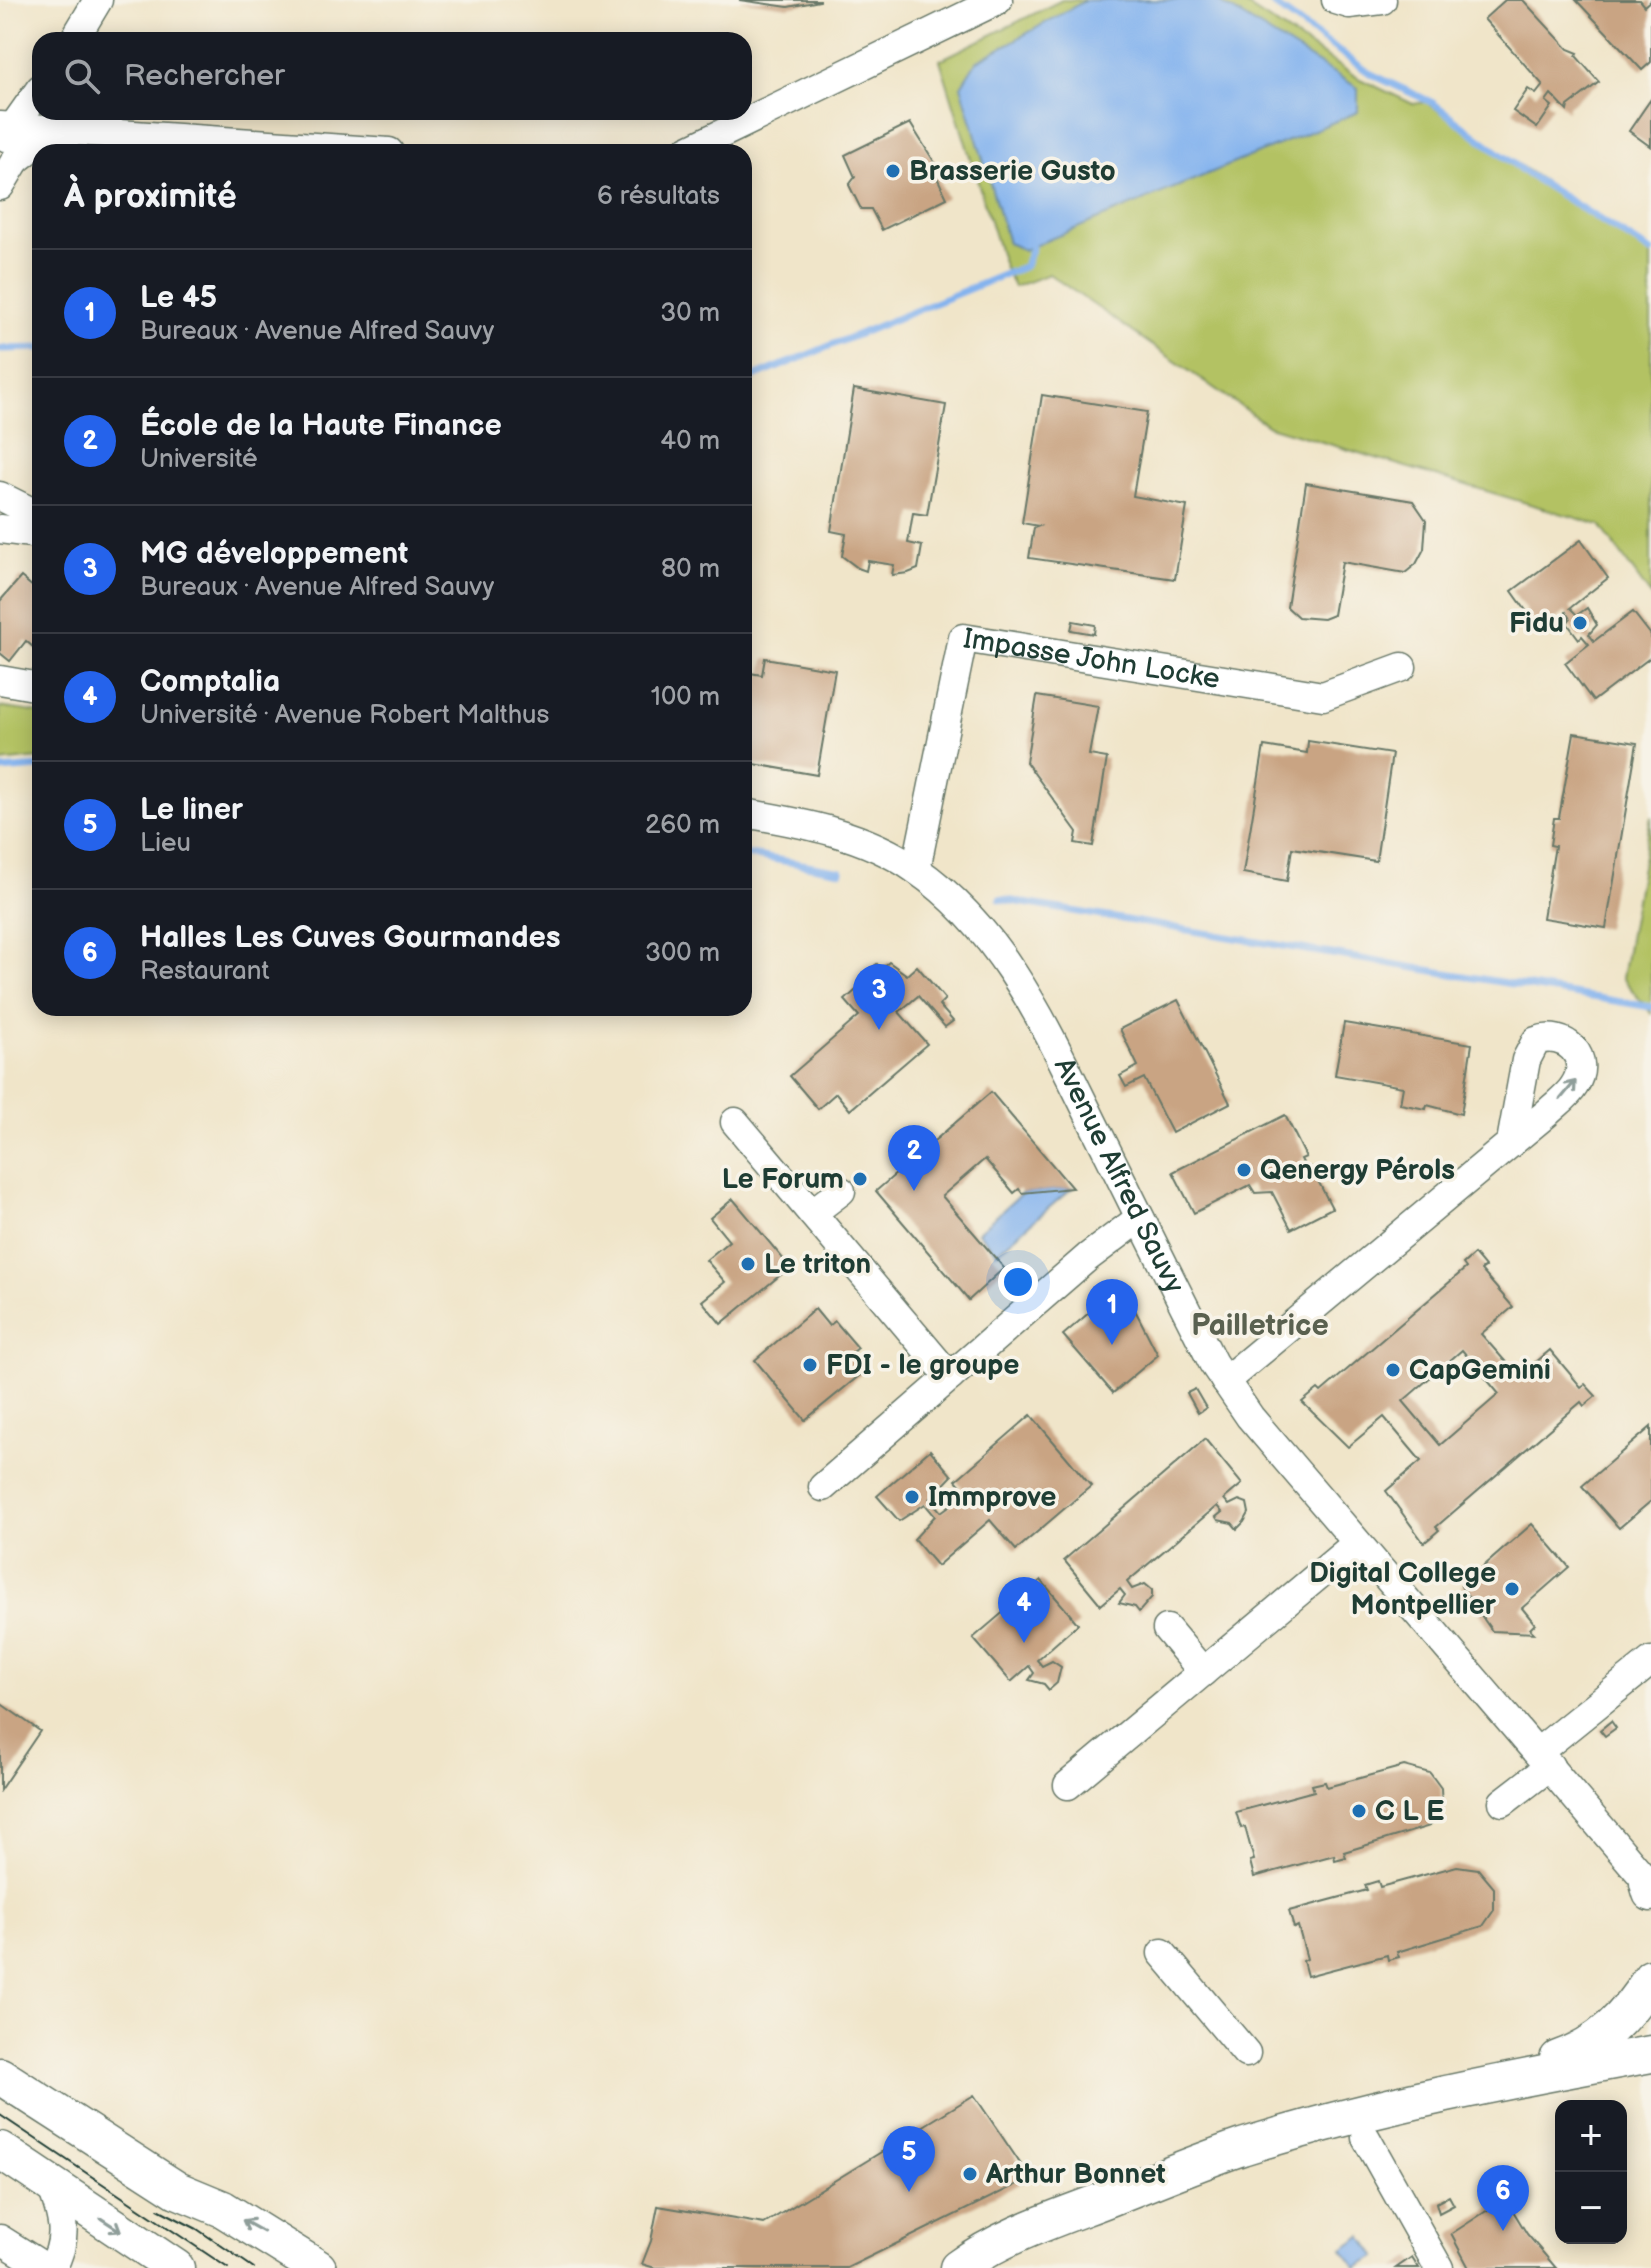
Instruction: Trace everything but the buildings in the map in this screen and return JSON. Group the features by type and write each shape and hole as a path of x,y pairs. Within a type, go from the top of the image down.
{"main road":[{"path":"1003,2268 1181,2193 1300,2152 1358,2127 1394,2099 1554,2061 1585,2049 1611,2029 1651,1978"},
{"path":"958,2268 973,2257 1164,2174 1358,2127 1522,2078 1651,2054"},
{"path":"1439,2120 1456,2106 1651,2067"},
{"path":"0,2076 177,2190 234,2215 318,2268"},
{"path":"1358,2127 1439,2120 1651,2078"},
{"path":"0,2150 176,2268"}],"street":[{"path":"752,119 998,0"},
{"path":"1343,2 1382,0"},
{"path":"0,186 15,130 32,100"},
{"path":"80,120 117,139"},
{"path":"701,144 750,120"},
{"path":"15,130 43,139 222,144"},
{"path":"0,496 32,512"},
{"path":"0,529 32,533"},
{"name":"Impasse John Locke","path":"916,869 963,638 1323,696 1402,667"},
{"path":"0,680 32,686"},
{"name":"Avenue Alfred Sauvy","path":"752,815 835,831 884,851 916,869 970,914 1020,981 1225,1381 1250,1417 1650,1887"},
{"path":"735,1122 950,1377"},
{"path":"1225,1381 1511,1142"},
{"path":"812,1213 841,1191"},
{"path":"823,1487 1088,1257 1140,1218"},
{"path":"1068,1785 1357,1543"},
{"path":"1167,1629 1203,1672"},
{"path":"1503,1802 1544,1759 1651,1661"},
{"path":"1162,1953 1246,2053"},
{"path":"1358,2127 1439,2268"},
{"path":"0,2239 49,2268 63,2249 65,2223 52,2187"}],"green space":[{"path":"1062,0 1238,0 1360,79 1413,104 1426,102 1651,254 1651,596 1600,525 1269,426 1049,274 1014,287 1004,266 940,60"},
{"path":"0,707 32,712 32,759 0,762"},
{"path":"1651,816 1651,1013 1622,978"}],"water":[{"path":"1086,0 1216,0 1358,88 1358,112 1024,250 1008,243 961,86 976,62"},
{"path":"1072,1188 996,1253 978,1232 1022,1193"},
{"path":"1362,2236 1377,2257 1356,2268 1343,2249"}],"waterway":[{"path":"1267,0 1371,74 1433,103 1527,174 1651,252"},
{"path":"752,378 1025,266 1032,247"},
{"path":"0,349 32,348"},
{"path":"0,770 32,768"},
{"path":"752,855 841,871"},
{"path":"1000,899 1651,1007"}],"tram line":[{"path":"0,2115 228,2268"},
{"path":"158,2209 197,2229 254,2268"}],"place":[{"name":"Brasserie Gusto","path":"893,171"},
{"name":"Fidu","path":"1580,623"},
{"name":"MG développement","path":"879,1030"},
{"name":"Qenergy Pérols","path":"1244,1170"},
{"name":"Le Forum","path":"860,1179"},
{"name":"École de la Haute Finance","path":"914,1191"},
{"name":"Le triton","path":"748,1264"},
{"name":"Le 45","path":"1112,1345"},
{"name":"FDI - le groupe","path":"810,1365"},
{"name":"CapGemini","path":"1393,1370"},
{"name":"Immprove","path":"912,1497"},
{"name":"Digital College Montpellier","path":"1512,1589"},
{"name":"Comptalia","path":"1024,1643"},
{"name":"C L E","path":"1359,1811"},
{"name":"Arthur Bonnet","path":"970,2174"},
{"name":"Le liner","path":"909,2192"},
{"name":"Halles Les Cuves Gourmandes","path":"1503,2231"}],"district":[{"name":"Pailletrice","path":"1260,1326"}]}
